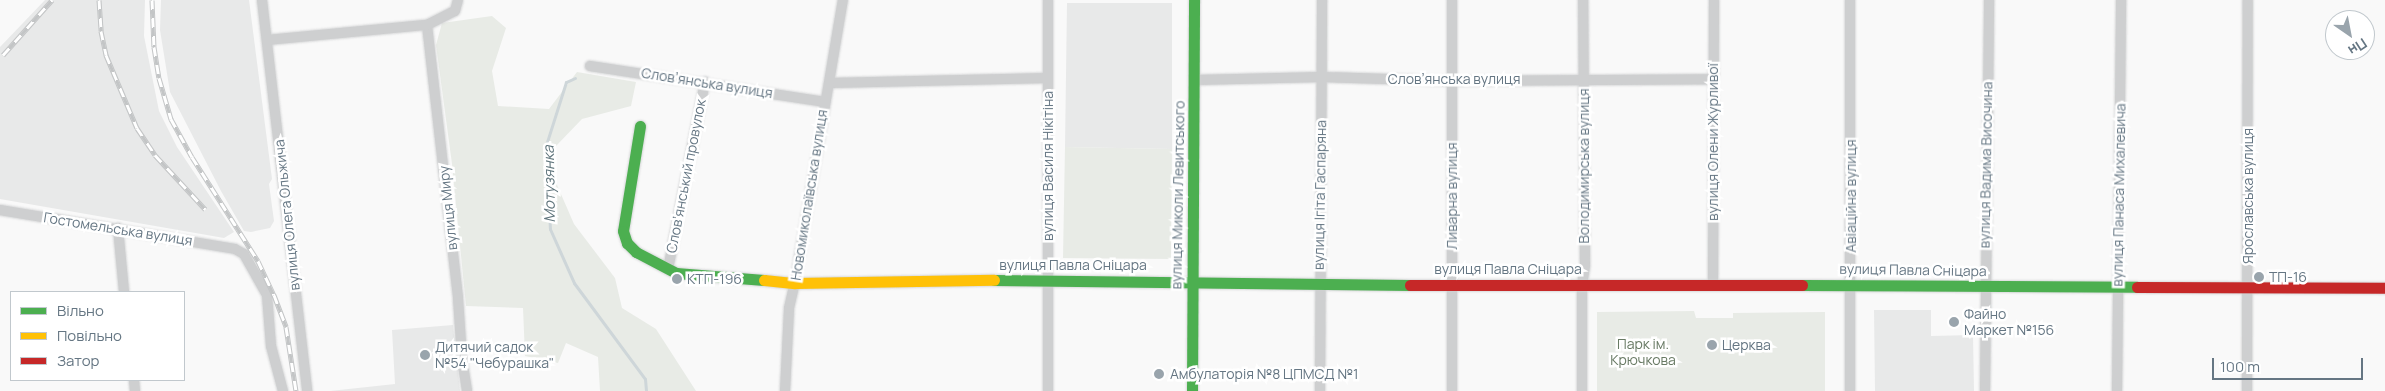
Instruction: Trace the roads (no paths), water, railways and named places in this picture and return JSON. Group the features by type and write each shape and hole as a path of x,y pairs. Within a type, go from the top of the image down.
{"street":[{"name":"вулиця Олега Ольжича","path":"262,0 307,391"},
{"path":"267,40 428,25 455,12 458,0"},
{"name":"Новомиколаївська вулиця","path":"785,391 789,308 825,102 830,83 843,0"},
{"name":"вулиця Василя Нікітіна","path":"1048,0 1048,391"},
{"name":"вулиця Миколи Левитського","path":"1192,391 1194,0"},
{"name":"вулиця Ігіта Гаспаряна","path":"1320,391 1319,285 1322,0"},
{"name":"Ливарна вулиця","path":"1452,0 1452,391"},
{"name":"Володимирська вулиця","path":"1582,391 1582,284 1585,265 1583,0"},
{"name":"вулиця Олени Журливої","path":"1713,284 1714,0"},
{"name":"Авіаційна вулиця","path":"1850,0 1850,391"},
{"name":"вулиця Вадима Височина","path":"1985,391 1989,0"},
{"name":"вулиця Панаса Михалевича","path":"2117,391 2121,0"},
{"name":"Ярославська вулиця","path":"2247,391 2248,0"},
{"name":"вулиця Миру","path":"428,25 457,288 462,359 467,391"},
{"name":"Словʼянська вулиця","path":"590,66 705,82 825,102"},
{"name":"Словʼянська вулиця","path":"1194,80 1322,77 1452,81 1713,79"},
{"path":"830,83 1048,78"},
{"name":"Словʼянський провулок","path":"668,269 705,82"},
{"name":"вулиця Павла Сніцара","path":"640,126 623,231 627,243 636,252 676,273 795,282 1049,279 1319,285 1850,284 2385,288"},
{"name":"Гостомельська вулиця","path":"0,210 118,228 235,249"},
{"path":"118,228 124,291"},
{"name":"вулиця Олега Ольжича","path":"235,249 244,254 267,296 271,346 283,391"}],"waterway":[{"name":"Мотузянка","path":"575,78 566,82 546,145 550,229 574,283 645,379 646,391"}],"railway":[{"path":"3,55 52,0"},
{"path":"99,0 101,31 106,55 137,128 155,155 205,209"},
{"path":"152,0 154,47 159,78 171,119 192,157 258,261 274,295 286,327 296,391"}],"place":[{"name":"ТП-16","path":"2259,277"},
{"name":"КТП-196","path":"677,279"},
{"name":"Файно Маркет №156","path":"1954,322"},
{"name":"Церква","path":"1712,345"},
{"name":"Дитячий садок №54 \"Чебурашка\"","path":"425,355"},
{"name":"Амбулаторія №8 ЦПМСД №1","path":"1159,374"}],"park label":[{"name":"Парк ім. Крючкова","path":"1643,352"}]}
